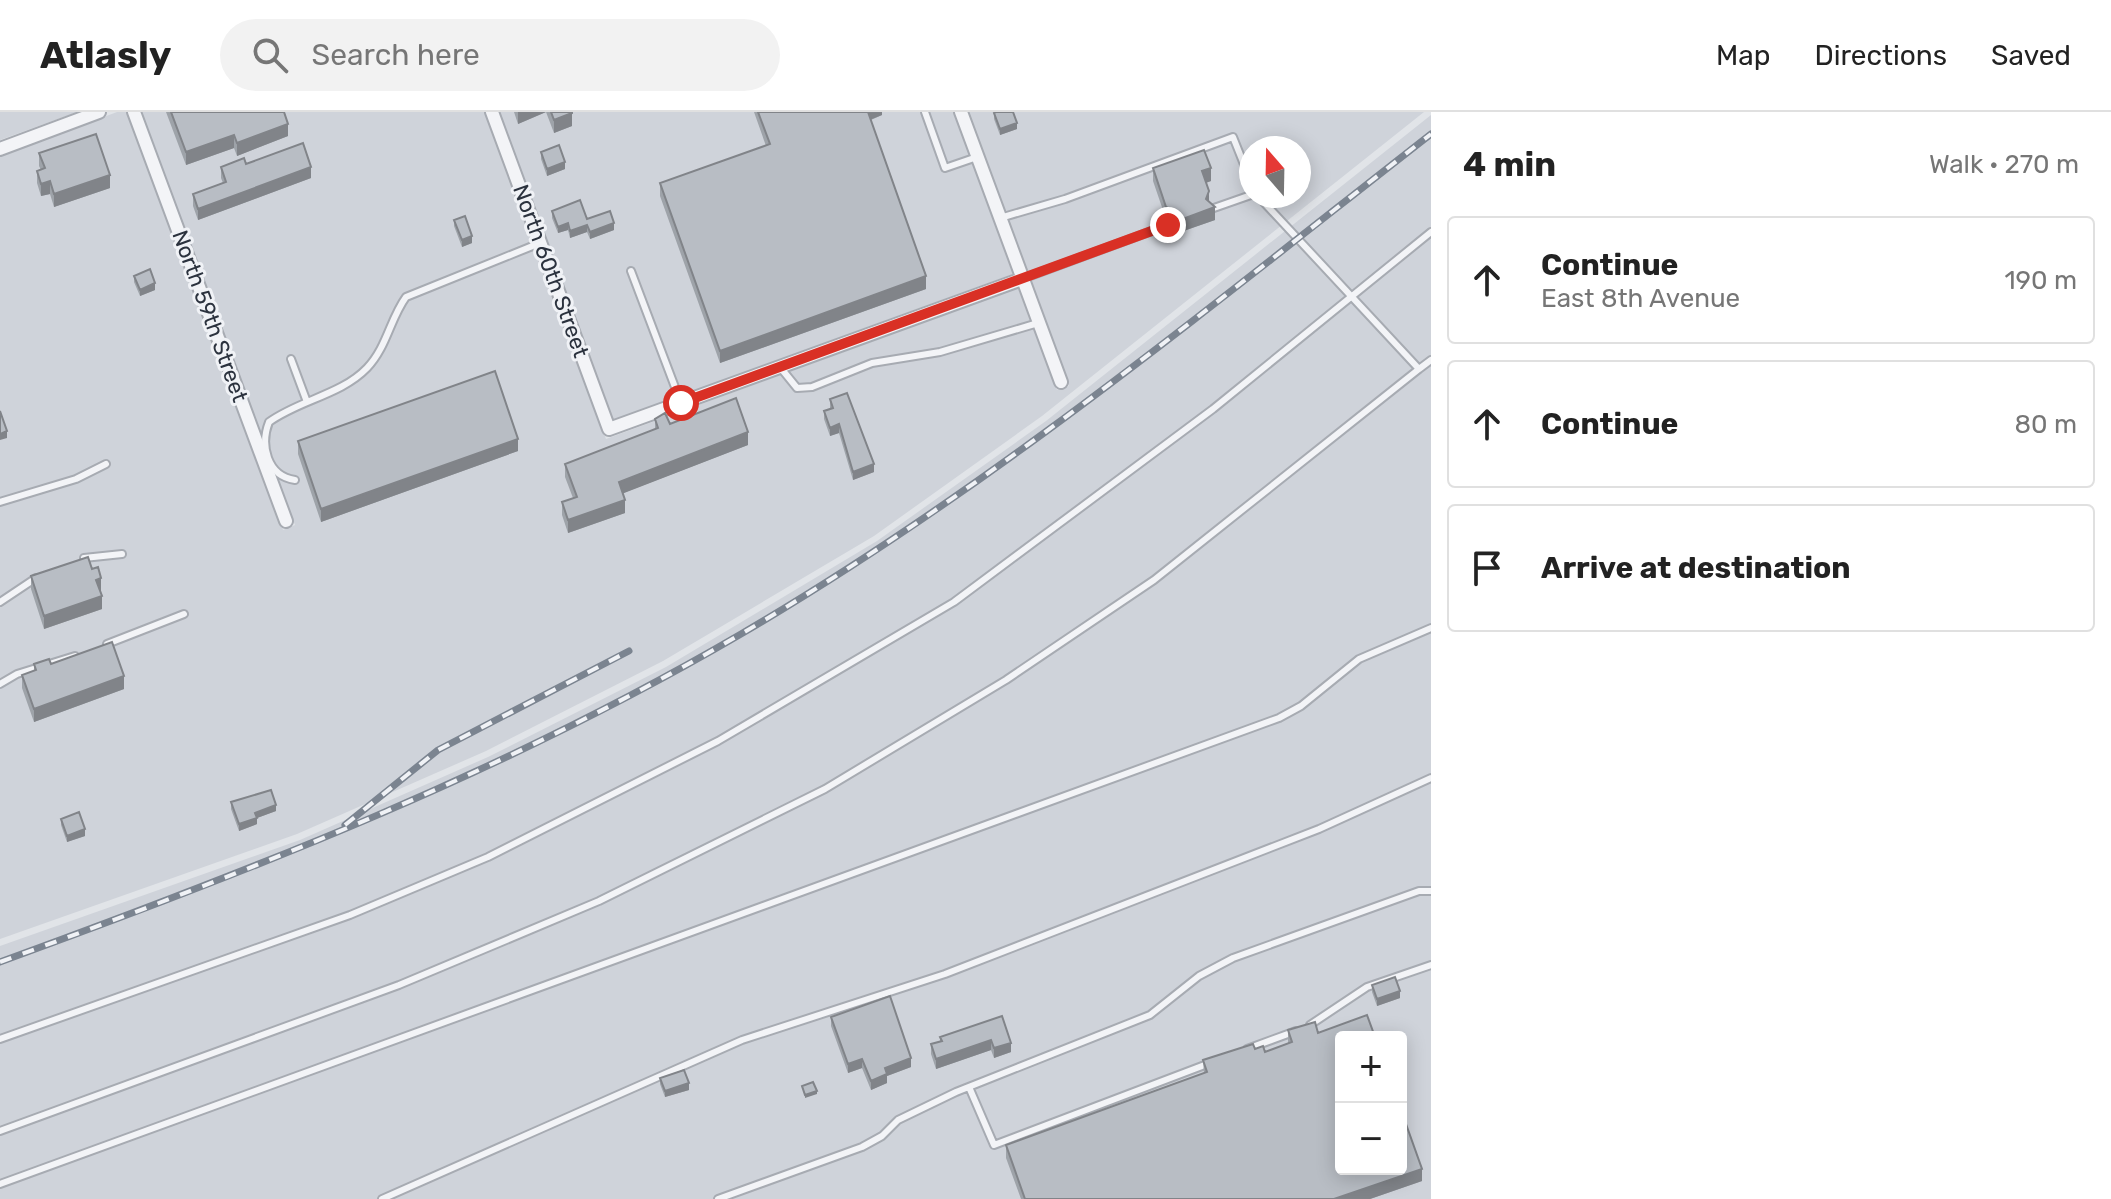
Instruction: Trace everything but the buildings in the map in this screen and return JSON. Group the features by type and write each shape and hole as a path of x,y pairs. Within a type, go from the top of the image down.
{"street":[{"path":"0,149 99,112"},
{"name":"North 59th Street","path":"134,112 286,521"},
{"name":"North 60th Street","path":"492,112 609,429 681,403"},
{"path":"966,113 977,157 1061,382"},
{"path":"681,403 1022,279"}],"lane":[{"path":"925,112 945,168 977,157"},
{"path":"1000,218 1065,199 1233,137 1239,152"},
{"path":"1211,209 1239,199"},
{"path":"1269,208 1419,369"},
{"path":"1022,279 1168,225"},
{"path":"0,1039 350,915 474,863 718,741 954,602 1213,409 1431,232"},
{"path":"295,480 280,476 271,466 264,437 269,422 342,386 367,368 389,335 396,310 406,297 540,243"},
{"path":"631,271 681,403"},
{"path":"780,367 797,388 812,387 872,363 940,352 1038,323"},
{"path":"291,359 307,402"},
{"path":"0,1131 399,985 599,901 825,789 1006,680 1154,580 1431,360"},
{"path":"0,502 76,479 106,464"},
{"path":"70,564 84,558 122,554"},
{"path":"0,602 43,575"},
{"path":"101,647 184,614"},
{"path":"0,1184 1279,718 1301,706 1359,659 1431,628"},
{"path":"0,684 17,674 89,653"},
{"path":"382,1199 742,1040 945,974 1319,829 1431,778"},
{"path":"718,1199 862,1147 882,1136 898,1120 969,1087 1150,1015 1199,976 1233,958 1318,925 1419,891 1431,891"},
{"path":"1240,1052 1312,1025 1367,987 1431,965"},
{"path":"969,1087 994,1145 1225,1057"}],"shaded area":[{"path":"0,112 77,112 0,140"},
{"path":"117,112 127,112 283,530 295,525 141,112 485,112 606,439 1018,288 1057,390 1069,386 968,112 1424,112 1311,202 1311,136 1239,136 1239,208 1303,208 1042,416 874,536 663,661 486,751 297,834 0,939 0,156"},
{"path":"499,112 954,112 1013,274 613,420"},
{"path":"1431,115 1431,1199 0,1199 0,946 300,840 488,757 666,667 877,541 1046,421"}],"railway":[{"path":"0,962 191,891 378,815 561,731 741,634 832,579 1008,459 1179,331 1431,134"},
{"path":"345,825 438,750 629,651"}],"route":[{"path":"681,403 1168,225"}]}
